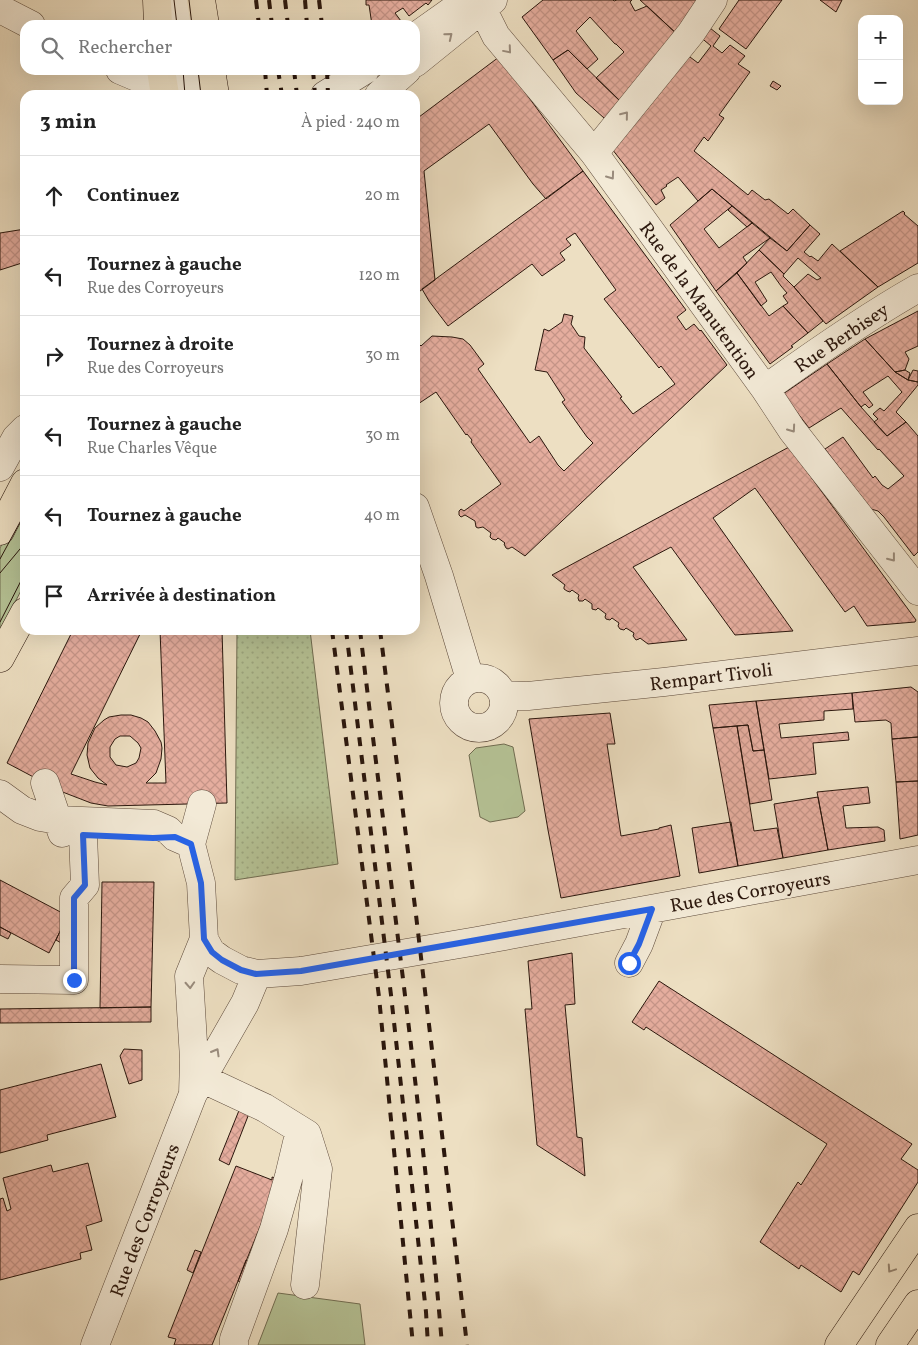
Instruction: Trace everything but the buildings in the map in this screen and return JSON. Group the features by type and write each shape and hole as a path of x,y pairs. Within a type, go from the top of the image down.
{"main road":[{"path":"157,0 158,20"},
{"path":"201,0 204,20"},
{"path":"162,75 164,90"},
{"path":"212,75 214,90"},
{"path":"0,531 20,493"},
{"path":"0,658 20,621"},
{"path":"840,1345 918,1228"},
{"path":"890,1345 918,1304"}],"street":[{"path":"174,0 176,20"},
{"path":"189,0 191,20"},
{"path":"594,153 691,33 713,0"},
{"path":"420,33 453,10 479,2"},
{"path":"420,59 479,2"},
{"name":"Rue de la Manutention","path":"479,2 496,36 594,153 765,389 792,430 918,591"},
{"path":"0,9 21,20"},
{"path":"132,75 146,81 152,90"},
{"path":"175,90 179,75"},
{"path":"199,75 200,90"},
{"path":"333,90 357,75"},
{"path":"385,90 402,75"},
{"name":"Rue Berbisey","path":"765,389 817,352 918,288"},
{"path":"0,467 20,434"},
{"path":"420,521 439,576 470,680"},
{"name":"Rempart Tivoli","path":"503,695 528,696 618,687 918,650"},
{"path":"481,678 492,682 503,695 502,713 495,722 485,727 474,728 467,725 455,712 454,702 456,693 460,687 470,680 481,678"},
{"path":"0,979 74,980 74,898 85,885 68,830 49,785"},
{"path":"0,794 22,810 68,830"},
{"name":"Rue des Corroyeurs","path":"195,804 183,841 201,883 204,939 189,976 197,1086"},
{"path":"0,814 39,830 68,830 183,841"},
{"name":"Rue des Corroyeurs","path":"204,939 212,952 222,960 241,970 256,974 301,971 918,860"},
{"path":"629,963 639,944 652,909"},
{"name":"Rue des Corroyeurs","path":"95,1345 197,1086 245,1003 256,974"},
{"path":"197,1086 265,1108 307,1134 318,1169 305,1285"},
{"path":"234,1345 234,1339 274,1229 300,1130"}],"green space":[{"path":"20,510 20,593 0,631 0,548"},
{"path":"237,635 311,635 338,864 235,880"},
{"path":"504,744 513,747 525,811 518,817 490,822 480,817 469,755 476,748"},
{"path":"278,1293 360,1304 365,1345 258,1345"}],"tram line":[{"path":"174,0 176,20"},
{"path":"189,0 191,20"},
{"path":"183,75 185,90"},
{"path":"199,75 200,90"},
{"path":"0,559 20,522"},
{"path":"0,573 20,549"},
{"path":"0,622 20,583"}],"railway":[{"path":"256,0 258,20"},
{"path":"269,0 271,20"},
{"path":"285,0 287,20"},
{"path":"305,0 307,20"},
{"path":"319,0 321,20"},
{"path":"265,75 267,90"},
{"path":"279,75 281,90"},
{"path":"295,75 296,90"},
{"path":"313,75 315,90"},
{"path":"327,75 328,90"},
{"path":"333,635 379,997 413,1345"},
{"path":"347,635 391,995 428,1345"},
{"path":"361,635 415,1076 442,1345"},
{"path":"381,635 467,1345"}],"route":[{"path":"74,980 74,898 85,885 83,835 175,837 191,844 201,883 204,939 212,952 222,960 241,970 256,974 301,971 652,909 639,944 629,963"}]}
